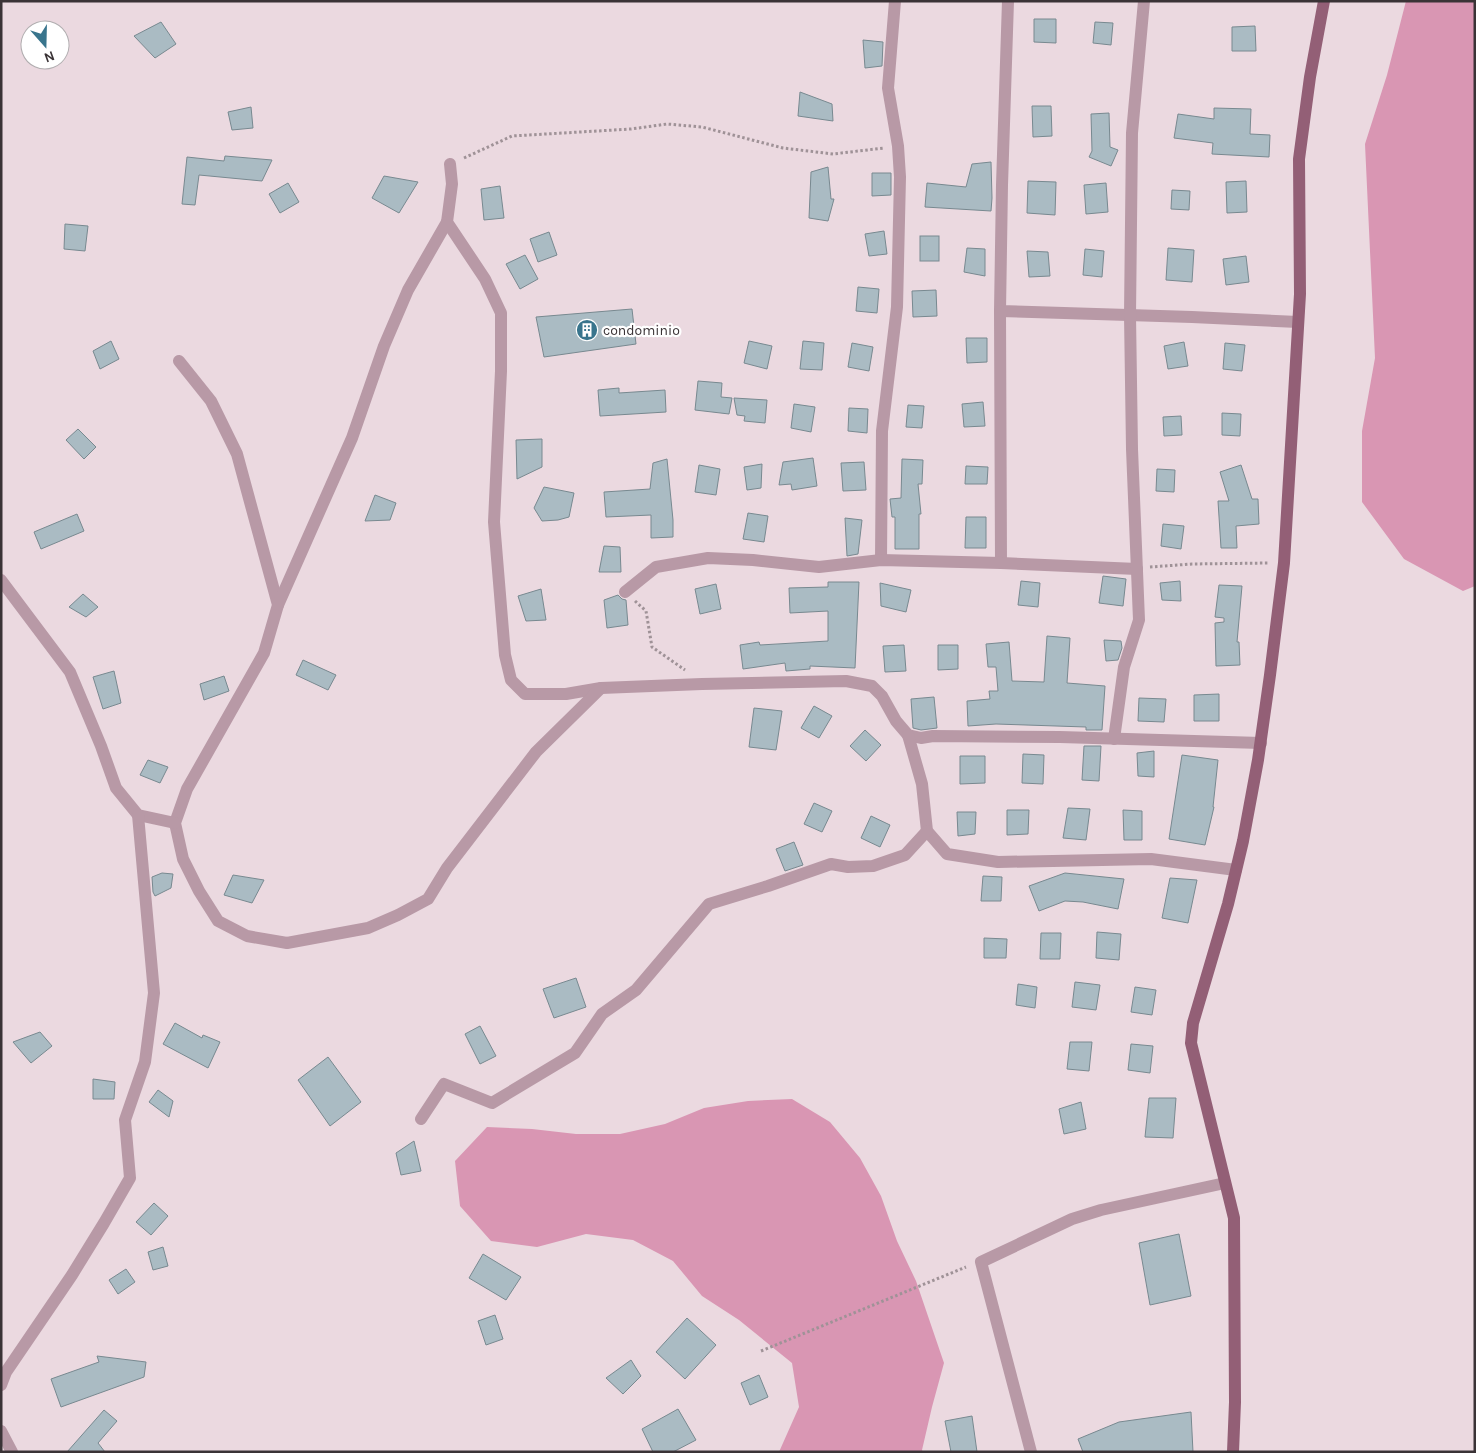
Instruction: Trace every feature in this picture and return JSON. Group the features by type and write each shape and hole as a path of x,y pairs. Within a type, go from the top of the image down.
{"main road":[{"path":"1233,1452 1235,1392 1234,1218 1190,1043 1193,1023 1244,841 1261,743 1284,563 1300,284 1298,159 1310,76 1324,1"}],"street":[{"path":"881,560 882,431 897,307 900,177 898,146 888,88 894,1"},
{"path":"1001,563 1000,311 1008,1"},
{"path":"1114,739 1124,667 1140,620 1132,449 1130,315 1132,133 1144,1"},
{"path":"450,164 452,184 447,222 408,290 384,346 352,438 278,605 264,654 187,789 175,823 183,859 198,890 218,921 247,936 287,943 368,928 428,899 447,868 536,752 601,688"},
{"path":"447,222 485,279 501,313 501,371 494,522 505,655 511,680 525,694 566,694 601,688 706,684 846,681 872,686 882,696 896,721 908,735 922,784 928,831 947,854 998,862 1151,859 1236,870"},
{"path":"1000,311 1298,322"},
{"path":"178,361 210,401 237,454 278,605"},
{"path":"625,592 656,567 708,558 753,560 819,567 881,560 1137,568"},
{"path":"1,580 70,672 101,746 116,788 138,815 154,993 145,1062 124,1120 130,1178 76,1267 6,1372 1,1385"},
{"path":"908,735 920,738 933,736 1060,737 1261,743"},
{"path":"138,815 175,823"},
{"path":"421,1119 444,1084 492,1102 575,1053 602,1014 636,990 709,904 831,864 873,866 905,854 928,831"},
{"path":"1031,1452 981,1262 1072,1220 1101,1210 1225,1183"},
{"path":"1,1431 12,1452"}],"path":[{"path":"450,164 512,136 631,129 667,124 702,127 783,148 833,154 898,146"},
{"path":"1137,568 1192,564 1284,563"},
{"path":"625,592 646,611 652,647 706,684"},
{"path":"761,1351 981,1262"}],"shaded area":[{"path":"1406,1 1475,1 1475,586 1463,591 1404,559 1362,502 1362,431 1375,358 1365,144 1387,75"},
{"path":"792,1099 830,1122 860,1158 881,1196 897,1241 916,1281 944,1363 932,1407 923,1452 779,1452 799,1407 792,1363 739,1320 702,1296 673,1261 633,1240 586,1234 537,1247 491,1241 460,1206 455,1161 487,1127 532,1129 576,1134 620,1134 665,1124 704,1108 748,1101"}],"building":[{"path":"1034,19 1056,19 1056,43 1034,42"},
{"path":"161,22 176,44 155,58 134,36"},
{"path":"1095,22 1113,23 1111,45 1093,43"},
{"path":"1255,26 1256,51 1232,51 1232,27"},
{"path":"863,40 883,42 882,66 865,68"},
{"path":"800,92 832,104 833,121 798,116"},
{"path":"1032,106 1051,106 1052,136 1033,137"},
{"path":"251,107 253,128 232,130 228,112"},
{"path":"1214,108 1251,109 1250,134 1270,135 1269,157 1212,154 1213,143 1174,138 1178,114 1214,119"},
{"path":"1109,113 1110,147 1118,150 1111,166 1089,157 1092,151 1091,114"},
{"path":"225,156 272,160 262,181 199,175 195,205 182,204 187,157 224,161"},
{"path":"991,162 991,211 925,207 927,183 966,187 972,164"},
{"path":"828,167 831,199 834,199 828,221 809,218 811,172"},
{"path":"872,173 891,173 891,195 872,196"},
{"path":"384,176 418,182 399,213 372,198"},
{"path":"1028,181 1056,182 1055,215 1027,213"},
{"path":"1246,181 1247,212 1227,213 1226,182"},
{"path":"288,183 299,202 280,213 269,194"},
{"path":"1106,183 1108,212 1086,214 1084,185"},
{"path":"500,186 504,218 484,220 481,189"},
{"path":"1172,190 1190,191 1189,210 1171,209"},
{"path":"65,224 88,226 85,251 64,249"},
{"path":"884,231 887,254 869,256 865,234"},
{"path":"549,232 557,255 538,262 530,239"},
{"path":"920,236 939,236 939,261 920,261"},
{"path":"967,248 985,249 985,276 964,272"},
{"path":"1168,248 1194,250 1192,282 1166,280"},
{"path":"1085,249 1104,251 1102,277 1083,275"},
{"path":"1027,251 1048,252 1050,276 1029,277"},
{"path":"525,255 538,279 520,289 506,264"},
{"path":"1246,256 1249,282 1226,285 1223,259"},
{"path":"858,287 879,289 877,313 856,311"},
{"path":"936,290 937,316 913,317 912,291"},
{"name":"condominio","path":"632,309 636,344 544,357 536,317"},
{"path":"966,338 987,338 987,362 967,363"},
{"path":"111,341 119,359 100,369 93,351"},
{"path":"749,341 772,346 767,369 744,363"},
{"path":"803,341 824,343 822,370 800,369"},
{"path":"1184,342 1188,366 1168,369 1164,346"},
{"path":"852,343 873,347 869,371 848,367"},
{"path":"1225,343 1245,345 1242,371 1223,369"},
{"path":"698,381 722,383 721,397 732,398 729,414 695,410"},
{"path":"619,388 619,393 665,390 666,412 600,416 598,390"},
{"path":"734,398 767,400 765,423 744,421 745,416 737,415"},
{"path":"983,402 985,426 964,427 962,404"},
{"path":"794,404 815,407 811,432 791,428"},
{"path":"908,405 924,406 922,428 906,427"},
{"path":"849,408 868,409 867,433 848,431"},
{"path":"1222,413 1241,414 1240,436 1222,435"},
{"path":"1181,416 1182,435 1164,436 1163,417"},
{"path":"78,429 96,447 84,459 66,440"},
{"path":"542,439 542,467 517,479 516,440"},
{"path":"813,458 817,486 792,490 791,484 779,485 783,462"},
{"path":"667,459 673,537 651,538 651,515 606,517 604,492 650,489 653,463"},
{"path":"902,459 923,460 922,484 918,484 921,514 919,514 919,549 895,549 895,517 892,517 890,499 901,498"},
{"path":"864,462 866,490 843,491 841,463"},
{"path":"762,464 761,488 747,490 744,467"},
{"path":"699,465 720,469 716,495 695,492"},
{"path":"1241,465 1252,499 1258,499 1259,524 1236,526 1237,548 1221,548 1218,501 1229,501 1220,472"},
{"path":"966,466 988,467 987,484 965,484"},
{"path":"1157,469 1175,470 1174,492 1156,491"},
{"path":"544,487 574,493 569,517 542,521 534,508"},
{"path":"375,495 396,503 390,520 365,521"},
{"path":"748,513 768,516 764,542 743,539"},
{"path":"77,514 84,531 41,549 34,532"},
{"path":"966,517 986,517 986,548 965,548"},
{"path":"845,518 862,520 858,554 847,556"},
{"path":"1163,524 1184,526 1181,549 1161,546"},
{"path":"604,546 620,547 621,572 599,572"},
{"path":"1103,576 1126,579 1123,606 1099,603"},
{"path":"1021,581 1040,583 1038,607 1018,605"},
{"path":"1180,581 1181,601 1162,600 1160,583"},
{"path":"828,582 859,582 855,668 810,666 810,669 786,671 785,663 743,669 740,645 759,642 760,645 828,641 828,611 790,613 789,588 828,587"},
{"path":"880,583 911,590 906,612 881,606"},
{"path":"716,584 721,609 700,614 695,589"},
{"path":"1219,585 1242,586 1237,642 1239,642 1240,665 1216,666 1215,623 1224,622 1224,618 1215,617"},
{"path":"541,589 546,620 526,621 518,596"},
{"path":"83,594 98,607 86,617 69,607"},
{"path":"618,595 626,600 628,625 607,628 604,600"},
{"path":"1047,636 1070,638 1067,683 1105,686 1102,730 1086,730 1086,727 996,724 968,726 967,701 990,699 989,691 998,691 996,667 988,667 986,644 1009,642 1012,681 1044,682"},
{"path":"1104,640 1121,641 1122,648 1118,660 1106,661"},
{"path":"904,645 906,671 885,672 883,646"},
{"path":"938,645 958,645 958,669 938,670"},
{"path":"303,660 336,675 328,690 296,675"},
{"path":"114,671 121,703 103,709 93,677"},
{"path":"224,676 229,691 204,700 200,684"},
{"path":"1219,694 1219,721 1194,721 1194,695"},
{"path":"934,697 937,728 921,730 913,728 911,699"},
{"path":"1139,698 1166,699 1164,722 1138,721"},
{"path":"814,706 832,716 819,738 801,728"},
{"path":"754,708 782,711 776,750 749,747"},
{"path":"865,730 881,745 866,761 850,746"},
{"path":"1084,746 1101,746 1099,781 1082,780"},
{"path":"1154,751 1154,777 1138,776 1137,753"},
{"path":"1023,754 1044,755 1043,784 1022,783"},
{"path":"1182,755 1218,760 1214,807 1205,845 1169,839"},
{"path":"960,756 985,756 985,783 960,784"},
{"path":"148,760 168,767 160,783 140,775"},
{"path":"814,803 832,811 822,832 804,824"},
{"path":"1068,808 1090,809 1086,840 1063,838"},
{"path":"1007,810 1029,810 1028,834 1007,835"},
{"path":"1123,810 1142,811 1142,840 1124,840"},
{"path":"957,812 976,812 975,834 958,836"},
{"path":"871,816 890,825 880,847 861,838"},
{"path":"794,842 803,865 785,871 776,849"},
{"path":"162,873 173,874 171,888 155,896 152,877"},
{"path":"1065,873 1124,879 1118,909 1083,902 1065,901 1039,911 1029,886"},
{"path":"233,875 264,880 252,903 224,895"},
{"path":"983,876 1002,877 1001,901 981,901"},
{"path":"1170,878 1197,880 1188,923 1162,918"},
{"path":"1097,932 1121,934 1119,960 1096,958"},
{"path":"1041,933 1061,933 1060,959 1040,959"},
{"path":"984,938 1007,939 1006,958 984,958"},
{"path":"576,978 586,1007 554,1018 543,989"},
{"path":"1075,982 1100,985 1096,1010 1072,1007"},
{"path":"1018,984 1037,987 1035,1008 1016,1005"},
{"path":"1135,987 1156,990 1152,1015 1131,1012"},
{"path":"175,1023 202,1038 203,1035 220,1042 208,1068 163,1044"},
{"path":"480,1026 496,1056 480,1064 465,1034"},
{"path":"40,1032 52,1046 31,1063 13,1042"},
{"path":"1070,1042 1092,1042 1089,1071 1067,1069"},
{"path":"1131,1044 1153,1046 1150,1073 1128,1070"},
{"path":"328,1057 361,1102 330,1126 298,1080"},
{"path":"93,1079 115,1082 114,1099 93,1099"},
{"path":"158,1090 173,1101 169,1117 149,1102"},
{"path":"1149,1098 1176,1098 1173,1138 1145,1137"},
{"path":"1081,1102 1086,1129 1064,1134 1059,1109"},
{"path":"414,1141 421,1171 401,1175 396,1153"},
{"path":"154,1203 168,1216 151,1235 136,1222"},
{"path":"1179,1234 1191,1296 1150,1305 1139,1243"},
{"path":"163,1247 168,1266 153,1270 148,1252"},
{"path":"483,1254 521,1277 506,1300 469,1278"},
{"path":"126,1269 135,1282 118,1294 109,1280"},
{"path":"495,1315 503,1339 486,1345 478,1321"},
{"path":"687,1318 716,1345 685,1379 656,1352"},
{"path":"97,1356 146,1362 144,1377 61,1407 51,1379 99,1362"},
{"path":"631,1360 641,1376 623,1394 606,1378"},
{"path":"759,1375 768,1397 750,1405 741,1383"},
{"path":"678,1409 696,1440 673,1452 653,1452 642,1429"},
{"path":"104,1410 117,1421 98,1443 105,1452 67,1452"},
{"path":"1191,1412 1193,1452 1083,1452 1078,1439 1119,1422"},
{"path":"972,1416 977,1452 951,1452 945,1421"}],"place":[{"name":"condominio","path":"587,330"}]}
